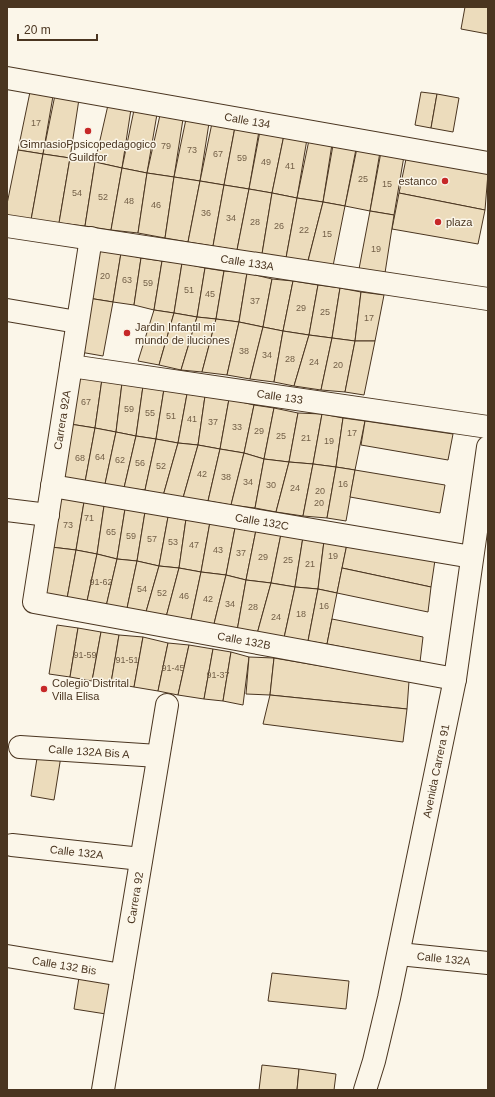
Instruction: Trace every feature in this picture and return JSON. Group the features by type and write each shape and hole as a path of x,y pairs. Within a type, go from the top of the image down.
{"street":[{"name":"Calle 134","path":"7,78 488,163"},
{"name":"Calle 133A","path":"7,226 488,299"},
{"name":"Carrera 92A","path":"34,602 91,238"},
{"path":"7,310 77,322"},
{"name":"Calle 133","path":"71,366 488,427"},
{"name":"Avenida Carrera 91","path":"365,1090 374,1062 399,954 455,679 488,447"},
{"name":"Calle 132C","path":"52,486 472,557"},
{"path":"7,510 48,515"},
{"name":"Calle 132B","path":"34,602 455,679"},
{"name":"Carrera 92","path":"103,1090 167,705"},
{"name":"Calle 132A Bis A","path":"20,747 158,756"},
{"name":"Calle 132A","path":"12,846 141,859"},
{"name":"Calle 132A","path":"399,954 488,963"},
{"name":"Calle 132 Bis","path":"7,956 122,975"}],"building":[{"path":"465,7 488,7 488,34 461,29"},
{"path":"30,92 53,96 43,154 18,150"},
{"path":"421,92 437,94 431,128 415,125"},
{"path":"437,94 459,98 453,132 431,128"},
{"path":"55,95 79,99 70,158 43,154"},
{"path":"108,105 131,109 122,168 95,162"},
{"path":"134,110 157,114 147,173 122,168"},
{"path":"160,115 183,119 174,177 147,173"},
{"path":"186,119 209,123 200,181 174,177"},
{"path":"212,123 235,127 224,185 200,181"},
{"path":"235,127 259,131 249,189 224,185"},
{"path":"260,131 284,135 272,193 249,189"},
{"path":"284,135 307,139 297,198 272,193"},
{"path":"309,140 332,144 323,202 297,198"},
{"path":"333,145 356,149 345,206 323,202"},
{"path":"357,148 380,152 370,211 345,206"},
{"path":"18,150 43,154 31,220 7,215 7,204"},
{"path":"381,152 404,156 394,215 370,211"},
{"path":"43,154 70,158 59,223 31,220"},
{"path":"70,158 95,162 85,226 59,223"},
{"name":"estanco","path":"406,159 488,173 485,210 399,193"},
{"path":"95,162 122,168 111,230 85,226"},
{"path":"122,168 147,173 138,233 111,230"},
{"path":"147,173 174,177 165,238 138,233"},
{"path":"174,177 200,181 188,242 165,238"},
{"path":"200,181 224,185 213,246 188,242"},
{"path":"224,185 249,189 237,250 213,246"},
{"path":"249,189 272,193 262,254 237,250"},
{"path":"272,193 297,198 286,258 262,254"},
{"name":"plaza","path":"399,193 485,210 478,244 392,229"},
{"path":"297,198 323,202 308,261 286,258"},
{"path":"323,202 345,206 333,266 308,261"},
{"path":"370,211 394,215 385,273 359,269"},
{"path":"97,249 121,253 113,302 88,298"},
{"path":"121,253 141,258 134,305 113,302"},
{"path":"141,258 162,261 154,310 134,305"},
{"path":"162,261 182,263 174,313 154,310"},
{"path":"182,263 205,268 197,317 174,313"},
{"path":"205,268 224,271 216,319 197,317"},
{"path":"224,271 247,273 239,322 216,319"},
{"path":"247,273 272,279 263,327 239,322"},
{"path":"272,279 293,281 283,331 263,327"},
{"path":"293,281 318,285 309,335 283,331"},
{"path":"318,285 340,288 332,338 309,335"},
{"path":"340,288 361,292 355,341 332,338"},
{"path":"361,292 384,295 375,341 355,341"},
{"path":"88,298 113,302 103,356 80,352"},
{"path":"154,310 174,313 159,365 138,361"},
{"path":"174,313 197,317 181,370 159,365"},
{"path":"197,317 216,319 202,372 181,370"},
{"path":"216,319 239,322 227,375 202,372"},
{"path":"239,322 263,327 250,379 227,375"},
{"path":"263,327 283,331 274,382 250,379"},
{"path":"283,331 309,335 294,386 274,382"},
{"path":"309,335 332,338 321,390 294,386"},
{"path":"332,338 355,341 345,392 321,390"},
{"path":"355,341 375,341 364,395 345,392"},
{"path":"78,375 102,379 95,428 70,424"},
{"path":"102,379 122,383 116,432 95,428"},
{"path":"122,383 143,386 136,436 116,432"},
{"path":"143,386 164,389 156,439 136,436"},
{"path":"164,389 187,394 178,443 156,439"},
{"path":"187,394 205,396 198,445 178,443"},
{"path":"205,396 229,399 220,449 198,445"},
{"path":"229,399 254,405 244,453 220,449"},
{"path":"254,405 274,408 264,459 244,453"},
{"path":"274,408 298,413 289,462 264,459"},
{"path":"298,413 322,414 313,464 289,462"},
{"path":"322,414 343,418 336,467 313,464"},
{"path":"343,418 365,421 355,470 336,467"},
{"path":"365,421 453,434 448,460 361,445"},
{"path":"70,424 95,428 85,482 62,477"},
{"path":"95,428 116,432 105,484 85,482"},
{"path":"116,432 136,436 124,488 105,484"},
{"path":"136,436 156,439 145,490 124,488"},
{"path":"156,439 178,443 163,496 145,490"},
{"path":"178,443 198,445 183,498 163,496"},
{"path":"198,445 220,449 208,501 183,498"},
{"path":"220,449 244,453 231,505 208,501"},
{"path":"244,453 264,459 255,508 231,505"},
{"path":"264,459 289,462 276,512 255,508"},
{"path":"289,462 313,464 303,516 276,512"},
{"path":"313,464 336,467 327,518 303,516"},
{"path":"336,467 355,470 346,521 327,518"},
{"path":"355,470 445,485 440,513 350,497"},
{"path":"60,498 84,502 76,550 51,547"},
{"path":"84,502 104,506 97,554 76,550"},
{"path":"104,506 125,509 117,559 97,554"},
{"path":"125,509 145,512 137,561 117,559"},
{"path":"145,512 168,517 159,566 137,561"},
{"path":"168,517 186,519 179,568 159,566"},
{"path":"186,519 210,522 201,572 179,568"},
{"path":"210,522 235,528 226,575 201,572"},
{"path":"235,528 256,530 246,580 226,575"},
{"path":"256,530 281,534 271,583 246,580"},
{"path":"281,534 303,537 295,587 271,583"},
{"path":"303,537 324,541 318,589 295,587"},
{"path":"324,541 347,544 337,593 318,589"},
{"path":"347,544 435,560 431,587 342,568"},
{"path":"51,547 76,550 66,604 43,600"},
{"path":"76,550 97,554 86,606 66,604"},
{"path":"97,554 117,559 105,611 86,606"},
{"path":"117,559 137,561 126,613 105,611"},
{"path":"137,561 159,566 144,619 126,613"},
{"path":"159,566 179,568 165,621 144,619"},
{"path":"179,568 201,572 190,624 165,621"},
{"path":"342,568 431,587 428,612 337,593"},
{"path":"201,572 226,575 213,628 190,624"},
{"path":"226,575 246,580 237,631 213,628"},
{"path":"246,580 271,583 257,634 237,631"},
{"path":"271,583 295,587 284,638 257,634"},
{"path":"295,587 318,589 308,641 284,638"},
{"path":"318,589 337,593 327,644 308,641"},
{"path":"332,619 423,637 420,662 327,644"},
{"path":"57,625 78,628 70,677 49,674"},
{"path":"78,628 101,632 92,681 70,677"},
{"path":"101,632 119,635 111,683 92,681"},
{"path":"119,635 143,637 134,687 111,683"},
{"path":"143,637 168,643 158,691 134,687"},
{"path":"168,643 189,645 178,695 158,691"},
{"path":"189,645 213,649 204,699 178,695"},
{"path":"213,649 231,652 223,701 204,699"},
{"path":"231,652 249,657 243,705 223,701"},
{"path":"249,657 274,658 270,695 246,694"},
{"path":"274,658 409,681 407,709 270,695"},
{"path":"270,695 407,709 403,742 263,724"},
{"path":"38,752 61,756 54,800 31,796"},
{"path":"80,971 112,975 106,1014 74,1009"},
{"path":"272,973 349,981 346,1009 268,1001"},
{"path":"262,1065 299,1069 297,1090 259,1090"},
{"path":"299,1069 336,1074 334,1090 297,1090"}],"place":[{"name":"GimnasioPpsicopedagogico Guildfor","path":"88,131"},
{"name":"estanco","path":"445,181"},
{"name":"plaza","path":"438,222"},
{"name":"Jardin Infantil mi mundo de iluciones","path":"127,333"},
{"name":"Colegio Distrital Villa Elisa","path":"44,689"}]}
